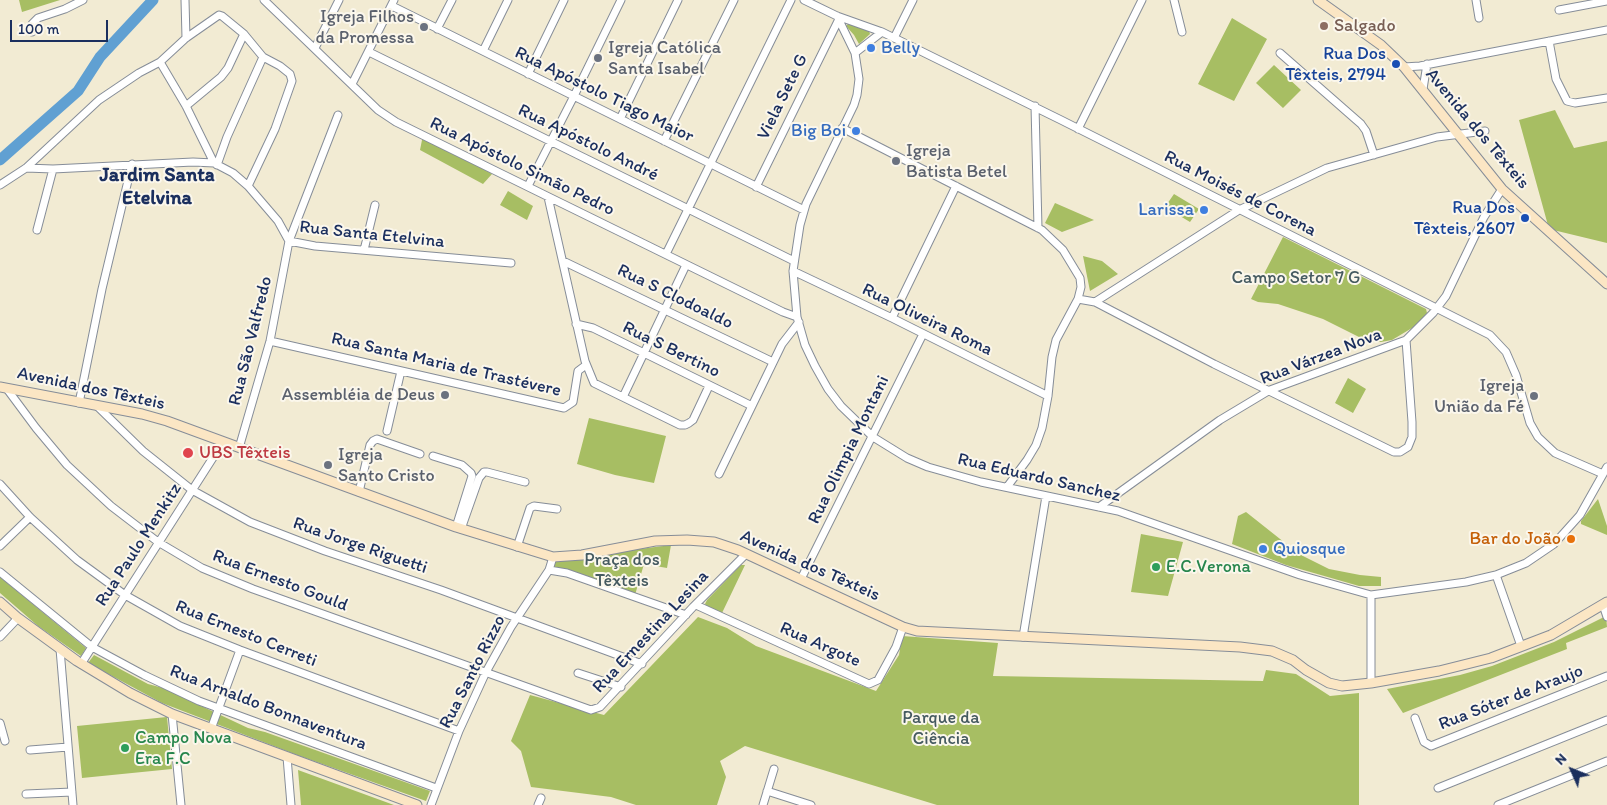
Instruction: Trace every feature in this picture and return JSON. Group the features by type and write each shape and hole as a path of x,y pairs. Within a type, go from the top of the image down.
{"main road":[{"name":"Avenida dos Têxteis","path":"1318,0 1381,45 1404,67 1502,189 1603,276 1607,284"},
{"name":"Avenida dos Têxteis","path":"3,388 142,414 167,421 459,528 553,558 582,555 656,541 687,540 714,542 746,554 903,627 917,631 1240,647 1272,651 1293,660 1329,683 1342,686 1448,668 1491,658 1551,634 1605,604"},
{"path":"0,602 18,618 81,664 130,693 172,714 404,803 417,805"}],"street":[{"path":"32,32 32,24 38,18 65,9 83,0"},
{"path":"185,0 186,38"},
{"name":"Rua Apóstolo Simão Pedro","path":"264,0 378,110 396,122 798,320"},
{"path":"315,48 339,0"},
{"path":"437,29 452,0"},
{"path":"483,51 508,0"},
{"path":"528,74 564,0"},
{"path":"528,186 620,0"},
{"path":"620,119 678,0"},
{"path":"664,141 734,0"},
{"path":"666,254 791,0"},
{"name":"Rua Moisés de Corena","path":"804,0 837,19 882,32 1035,106 1490,335 1506,352 1516,375 1530,423 1538,437 1555,453 1605,471"},
{"path":"894,38 913,0"},
{"path":"1078,129 1142,0"},
{"path":"1174,0 1182,32"},
{"path":"1476,0 1479,18"},
{"path":"1559,10 1607,1"},
{"path":"352,84 393,3"},
{"name":"Rua Apóstolo Tiago Maior","path":"393,3 437,29 804,210"},
{"path":"0,185 26,168 99,100 139,73 160,62 186,38 219,15 244,34 263,56 290,74 292,81 275,129 248,186"},
{"name":"Rua Eduardo Sanchez","path":"837,19 855,53 859,80 854,105 804,210 797,239 793,271 798,320 808,352 828,389 851,417 873,437 907,458 928,467 1144,519 1300,575 1371,595 1496,576 1526,563 1554,544 1580,515 1605,471"},
{"name":"Viela Sete G","path":"756,186 837,19"},
{"path":"1404,67 1607,30"},
{"path":"855,53 882,32"},
{"path":"186,106 228,68 244,34"},
{"path":"1549,41 1556,79 1567,101 1574,103 1607,98"},
{"name":"Rua Apóstolo André","path":"369,52 688,210 794,260"},
{"path":"1280,53 1361,124 1366,131 1374,154"},
{"path":"216,164 263,56"},
{"path":"160,62 186,106 216,164"},
{"path":"1423,89 1427,64"},
{"path":"1035,106 1038,228"},
{"name":"Rua São Valfredo","path":"239,448 270,341 289,241 338,114"},
{"path":"842,128 1051,236 1080,278 1081,287 1078,300 1056,340 1042,428 1036,445 1006,487"},
{"path":"1095,302 1239,210 1327,168 1458,133 1485,131"},
{"path":"26,168 53,169 132,164 216,164"},
{"path":"79,403 102,289 132,164"},
{"name":"Rua Santa Etelvina","path":"216,164 233,173 248,186 278,221 289,241 315,246 511,263"},
{"path":"37,230 53,169"},
{"path":"892,318 956,186"},
{"name":"Rua Várzea Nova","path":"1099,507 1220,420 1270,390 1406,340 1446,296 1484,217 1502,189"},
{"path":"548,197 586,365 594,383 680,425 689,424 692,420 709,386"},
{"path":"364,250 375,205"},
{"name":"Rua S Clodoaldo","path":"563,261 774,362"},
{"path":"623,397 686,264"},
{"name":"Rua Oliveira Roma","path":"793,271 1048,396"},
{"path":"1078,300 1095,302 1214,364 1394,452 1400,452 1408,446 1412,437 1406,340"},
{"path":"719,474 782,344 798,320"},
{"name":"Rua S Bertino","path":"576,324 593,328 752,406"},
{"name":"Rua Olimpia Montani","path":"801,580 923,334"},
{"name":"Rua Santa Maria de Trastévere","path":"270,341 564,408 573,402 578,372 586,365"},
{"path":"387,432 401,371"},
{"name":"Rua Ernesto Gould","path":"3,388 67,464 111,506 158,542 202,568 253,590 486,672"},
{"name":"Rua Jorge Riguetti","path":"97,406 143,450 192,490 250,522 642,664"},
{"path":"359,492 372,441 377,439 420,454"},
{"name":"Rua Paulo Menkitz","path":"81,664 223,442"},
{"path":"433,456 462,465 470,470 472,476 459,528"},
{"path":"459,528 479,478 484,472 525,482"},
{"name":"Rua Ernesto Cerreti","path":"0,484 30,517 78,560 125,595 180,626 459,731"},
{"path":"1023,637 1046,496"},
{"path":"517,547 530,508 534,506 557,508"},
{"path":"0,546 30,517"},
{"name":"Rua Ernestina Lesina","path":"486,672 591,710 600,707 746,554"},
{"name":"Rua Santo Rizzo","path":"431,805 459,731 486,672 517,618 549,570 553,558"},
{"path":"549,570 567,573 686,615"},
{"name":"Rua Arnaldo Bonnaventura","path":"0,572 92,647 144,675 218,708 436,788"},
{"path":"1496,576 1521,646"},
{"path":"1371,595 1371,682"},
{"path":"1605,604 1607,617"},
{"name":"Rua Argote","path":"696,605 869,684 878,680 896,646 903,627"},
{"path":"0,637 18,618"},
{"path":"60,649 74,805"},
{"path":"211,729 240,650"},
{"path":"578,673 621,686"},
{"name":"Rua Sóter de Araujo","path":"1415,718 1424,742 1430,746 1607,676"},
{"path":"172,714 181,805"},
{"path":"1438,788 1607,720"},
{"path":"0,723 6,741"},
{"path":"30,750 68,747"},
{"path":"287,757 291,805"},
{"path":"1498,805 1607,761"},
{"path":"762,805 774,769"},
{"path":"767,791 811,805"},
{"path":"26,794 72,792"}],"green space":[{"path":"19,0 60,0 22,12"},
{"path":"1232,18 1267,39 1234,101 1198,84"},
{"path":"848,24 869,31 870,34 859,44 846,26"},
{"path":"1274,65 1301,90 1283,108 1256,83"},
{"path":"1555,110 1574,148 1607,141 1607,243 1549,229 1519,120"},
{"path":"423,135 492,174 483,184 420,150"},
{"path":"508,191 533,206 527,220 500,205"},
{"path":"1174,194 1199,209 1190,222 1165,207"},
{"path":"1055,203 1094,220 1062,232 1045,223"},
{"name":"Campo Setor 7 G","path":"1283,237 1426,309 1427,313 1417,325 1392,340 1381,342 1367,341 1323,319 1278,304 1258,302 1251,299"},
{"path":"1083,256 1102,261 1118,274 1090,291"},
{"path":"1348,378 1366,389 1353,413 1335,403"},
{"path":"589,418 666,436 654,483 615,475 577,464"},
{"path":"1598,499 1607,526 1607,535 1581,524 1581,521"},
{"path":"1246,512 1299,554 1329,569 1381,577 1381,586 1359,586 1286,565 1232,544 1238,516"},
{"name":"E.C.Verona","path":"1141,534 1183,542 1168,596 1131,592"},
{"name":"Praça dos Têxteis","path":"671,545 667,568 644,564 635,595 552,567 553,560"},
{"path":"741,565 745,565 722,613 706,606 707,600"},
{"path":"0,577 86,648 81,656 38,626 0,593"},
{"path":"1606,616 1607,627 1566,643 1567,649 1403,713 1387,689 1460,675 1492,666 1554,642"},
{"name":"Parque da Ciência","path":"698,617 727,628 756,646 876,691 899,655 902,636 998,643 993,676 1263,681 1266,670 1296,674 1330,696 1359,693 1359,805 937,805 745,746 720,761 726,777 717,805 636,805 611,797 531,787 521,751 511,741 530,695 604,715"},
{"path":"94,655 148,684 163,688 248,728 265,732 430,791 426,801 297,755 162,703 88,663"},
{"name":"Campo Nova Era F.C","path":"167,717 172,769 82,778 77,726"},
{"path":"298,770 394,805 301,805"}],"waterway":[{"path":"0,160 78,91 100,57 153,0"}],"place":[{"name":"Salgado","path":"1324,26"},
{"name":"Igreja Filhos da Promessa","path":"424,27"},
{"name":"Belly","path":"871,48"},
{"name":"Igreja Católica Santa Isabel","path":"598,58"},
{"name":"Rua Dos Têxteis, 2794","path":"1396,64"},
{"name":"Big Boi","path":"856,131"},
{"name":"Igreja Batista Betel","path":"896,161"},
{"name":"Larissa","path":"1204,210"},
{"name":"Rua Dos Têxteis, 2607","path":"1525,218"},
{"name":"Assembléia de Deus","path":"445,395"},
{"name":"Igreja União da Fé","path":"1534,396"},
{"name":"UBS Têxteis","path":"188,453"},
{"name":"Igreja Santo Cristo","path":"328,465"},
{"name":"Bar do João","path":"1571,539"},
{"name":"Quiosque","path":"1263,549"},
{"name":"E.C.Verona","path":"1156,567"},
{"name":"Campo Nova Era F.C","path":"125,748"}],"district":[{"name":"Jardim Santa Etelvina","path":"157,188"}]}
